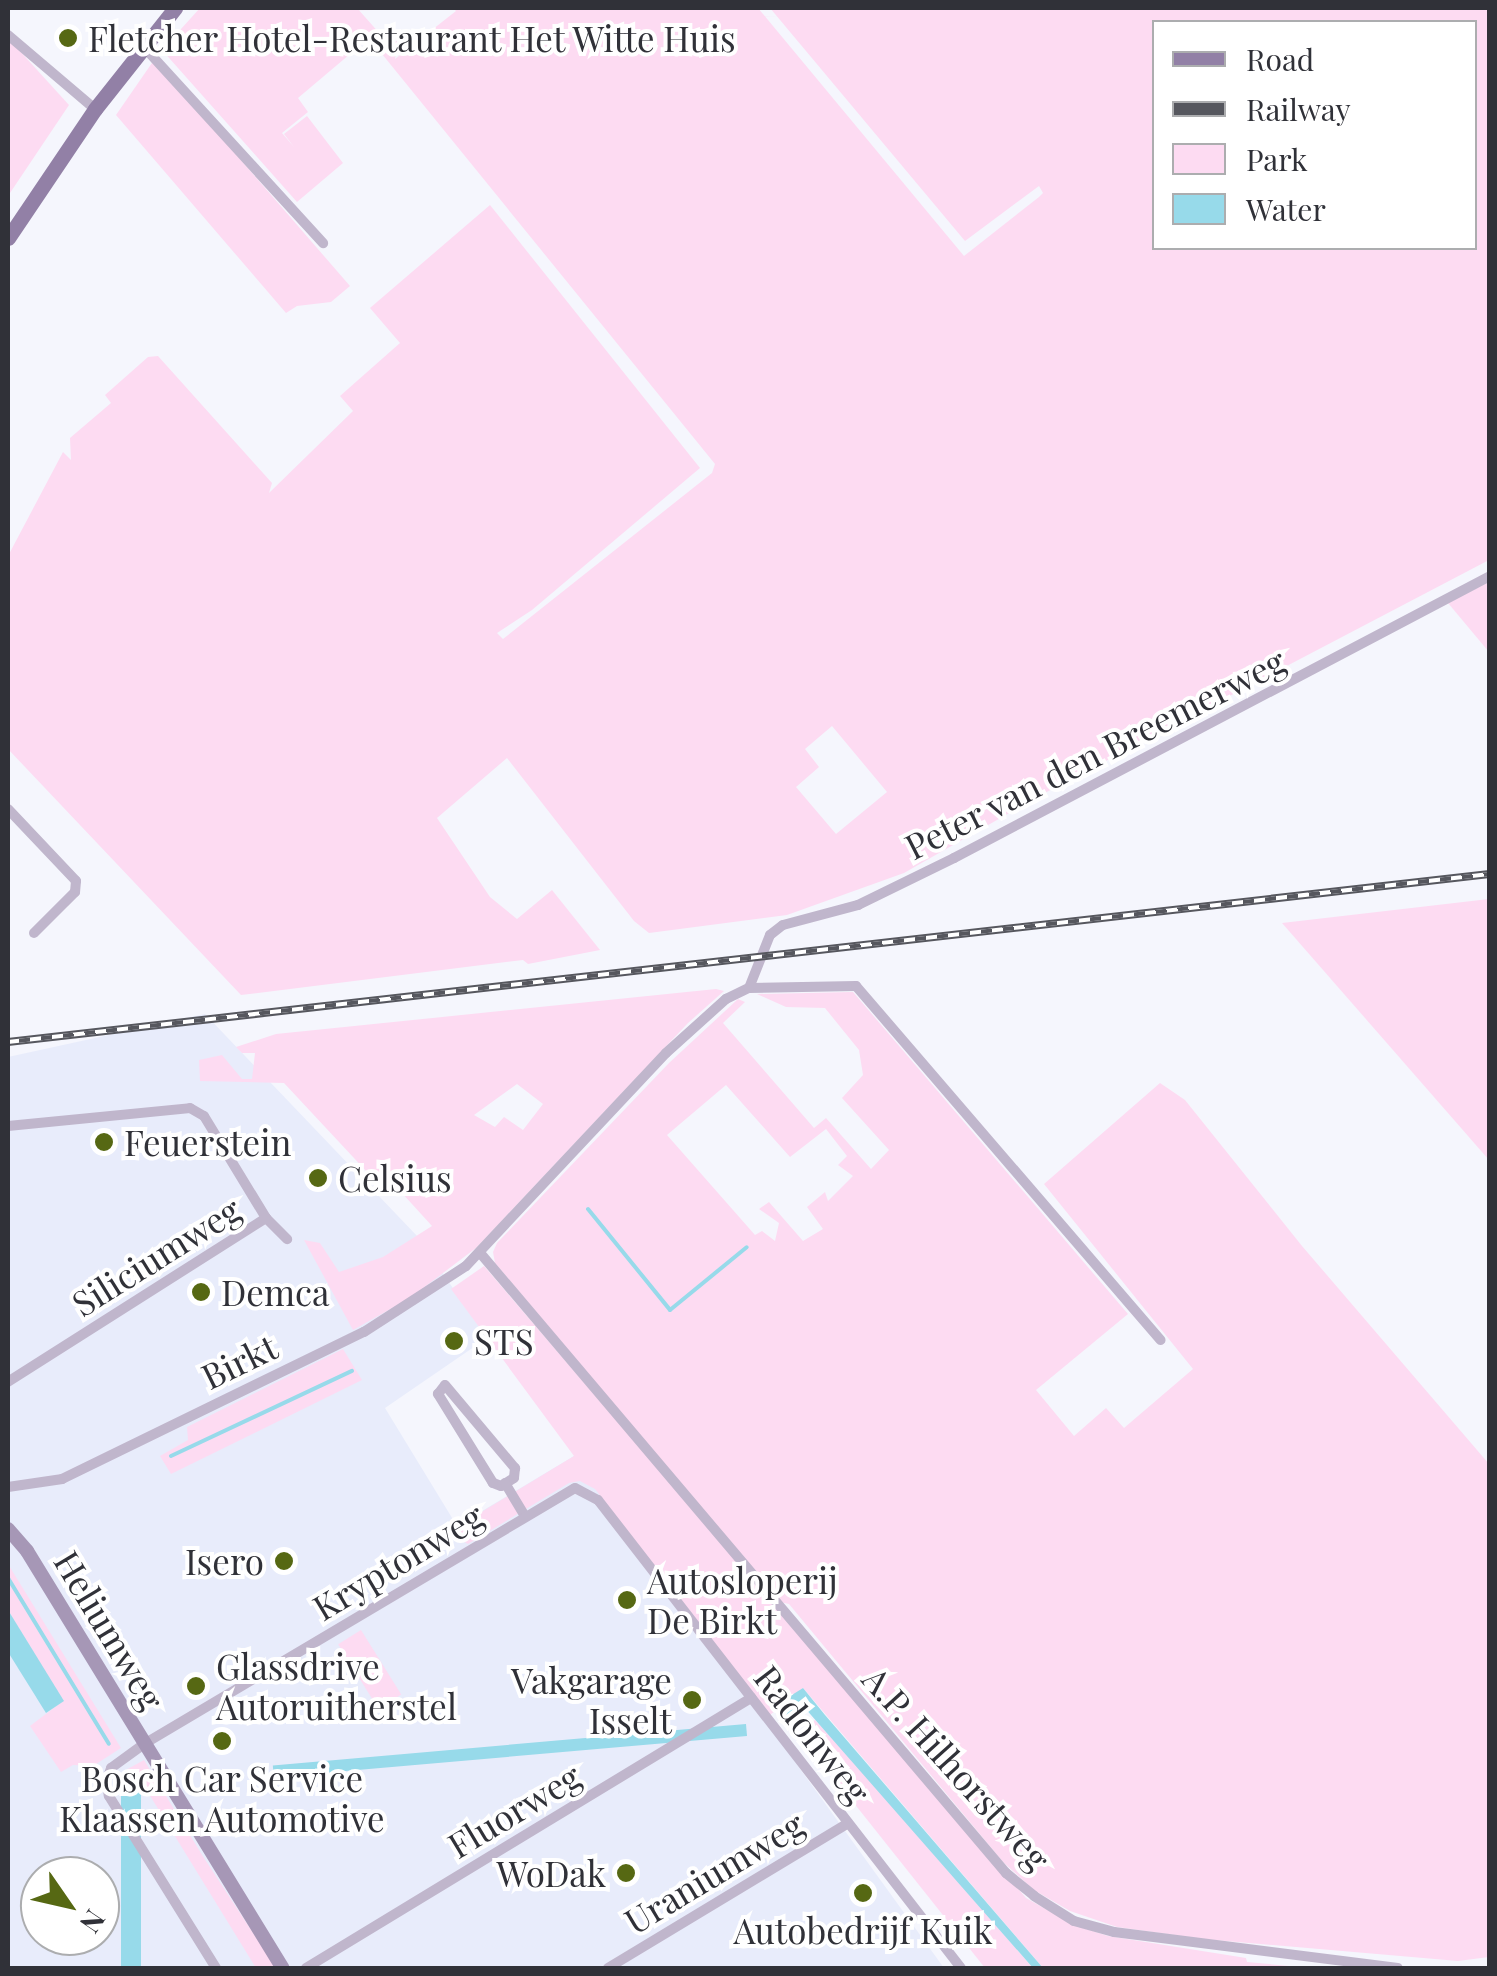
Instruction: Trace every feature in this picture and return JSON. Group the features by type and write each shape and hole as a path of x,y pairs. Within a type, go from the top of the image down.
{"main road":[{"path":"8,238 138,40 175,8"}],"street":[{"path":"8,35 95,109"},
{"path":"138,40 323,243"},
{"name":"Peter van den Breemerweg","path":"749,988 770,935 783,925 858,905 938,866 1490,576"},
{"path":"8,809 76,880 76,892 34,934"},
{"path":"480,1254 666,1053 726,999 749,988 856,986 1161,1340"},
{"name":"Siliciumweg","path":"8,1126 190,1108 204,1116 266,1218 8,1382"},
{"path":"266,1218 287,1239"},
{"name":"Birkt","path":"8,1487 62,1478 364,1332 480,1254"},
{"name":"A.P. Hilhorstweg","path":"480,1254 1006,1873 1034,1896 1074,1921 1114,1932 1398,1968"},
{"name":"Kryptonweg","path":"440,1387 450,1387 487,1432 515,1468 514,1478 505,1484 493,1483 438,1394 440,1387"},
{"name":"Kryptonweg","path":"470,1444 487,1432"},
{"name":"Kryptonweg","path":"505,1484 525,1516"},
{"name":"Kryptonweg","path":"216,1968 110,1796 106,1782 111,1768 144,1744 566,1491 582,1488"},
{"name":"Radonweg","path":"582,1488 598,1500 962,1968"},
{"name":"Heliumweg","path":"8,1529 28,1552 283,1968"},
{"name":"Fluorweg","path":"306,1968 751,1698"},
{"name":"Uraniumweg","path":"608,1968 622,1965 848,1824"}],"shaded area":[{"path":"205,1014 418,1237 487,1338 385,1408 457,1526 574,1456 944,1968 8,1968 8,1057"}],"green space":[{"path":"200,8 357,8 381,35 398,42 395,59 456,11 453,8 758,8 964,256 1039,197 1043,193 1039,186 965,241 770,8 1489,8 1489,560 1039,796 904,873 787,915 649,933 634,921 507,758 437,818 490,897 517,919 552,890 600,950 528,964 523,960 241,995 8,749 8,556 63,452 71,460 70,438 111,403 105,395 148,357 158,356 272,483 269,493 353,411 340,396 400,343 370,308 490,205 700,468 532,610 497,633 503,639 712,473 715,464 369,38 298,98 308,112 282,133 294,147 284,134 307,116 343,163 297,202 162,50","holes":["832,726 887,792 836,834 796,787 819,767 805,749"]},
{"path":"8,38 69,105 8,196"},
{"path":"154,60 350,286 331,302 297,306 286,313 116,115"},
{"path":"1489,582 1489,652 1448,603"},
{"path":"1490,899 1489,1160 1282,923"},
{"path":"724,991 688,1023 476,1248 410,1298 353,1330 304,1240 320,1243 339,1272 383,1257 432,1226 391,1181 381,1187 284,1083 200,1081 199,1060 222,1055 242,1079 252,1079 255,1053 242,1053 236,1047 276,1034","holes":["517,1084 543,1104 523,1130 504,1117 495,1127 474,1115"]},
{"path":"853,992 1128,1314 1036,1390 1074,1436 1106,1408 1124,1428 1193,1369 1044,1184 1160,1083 1185,1100 1302,1246 1489,1464 1489,1957 1458,1961 1203,1939 1117,1927 1070,1911 1034,1890 1003,1862 789,1604 780,1602 495,1263 493,1252 497,1243 669,1063 738,999 745,1002 723,1023 814,1128 826,1118 871,1169 889,1150 842,1098 863,1075 859,1050 825,1008 786,1007 757,994","holes":["726,1085 790,1157 826,1129 847,1156 838,1165 853,1176 828,1201 825,1192 807,1207 823,1229 803,1241 769,1202 759,1209 779,1223 775,1241 762,1231 755,1235 667,1135"]},
{"path":"484,1266 1026,1898 1074,1925 1108,1936 1246,1958 1247,1962 1311,1968 1043,1968 803,1688 770,1715 595,1489 580,1481 569,1483 468,1544 461,1540 455,1528 574,1456 451,1289"},
{"path":"343,1349 362,1380 171,1474 160,1456 188,1440 187,1427"},
{"path":"8,1564 121,1748 93,1766 73,1765 61,1772 30,1726 63,1701 8,1610"},
{"path":"361,1630 401,1694 378,1709 338,1644"},
{"path":"815,1720 1033,1968 985,1968 799,1734"},
{"path":"144,1760 276,1968 256,1968 141,1781 121,1780 124,1771"}],"water":[{"path":"8,1610 64,1701 46,1713 8,1652"},
{"path":"803,1688 1043,1968 1033,1968 804,1707 786,1716 779,1712 779,1703"},
{"path":"746,1724 747,1736 274,1777 273,1765"},
{"path":"121,1780 141,1780 141,1968 121,1968"}],"waterway":[{"path":"588,1209 670,1310 747,1247"},
{"path":"171,1456 352,1371"},
{"path":"8,1578 109,1744"}],"railway":[{"path":"8,1042 1490,874"}],"place":[{"name":"Fletcher Hotel-Restaurant Het Witte Huis","path":"68,38"},
{"name":"Feuerstein","path":"104,1142"},
{"name":"Celsius","path":"318,1178"},
{"name":"Demca","path":"201,1292"},
{"name":"STS","path":"454,1341"},
{"name":"Isero","path":"284,1561"},
{"name":"Autosloperij De Birkt","path":"627,1600"},
{"name":"Glassdrive Autoruitherstel","path":"196,1686"},
{"name":"Vakgarage Isselt","path":"692,1700"},
{"name":"Bosch Car Service Klaassen Automotive","path":"222,1741"},
{"name":"WoDak","path":"626,1873"},
{"name":"Autobedrijf Kuik","path":"863,1893"}]}
